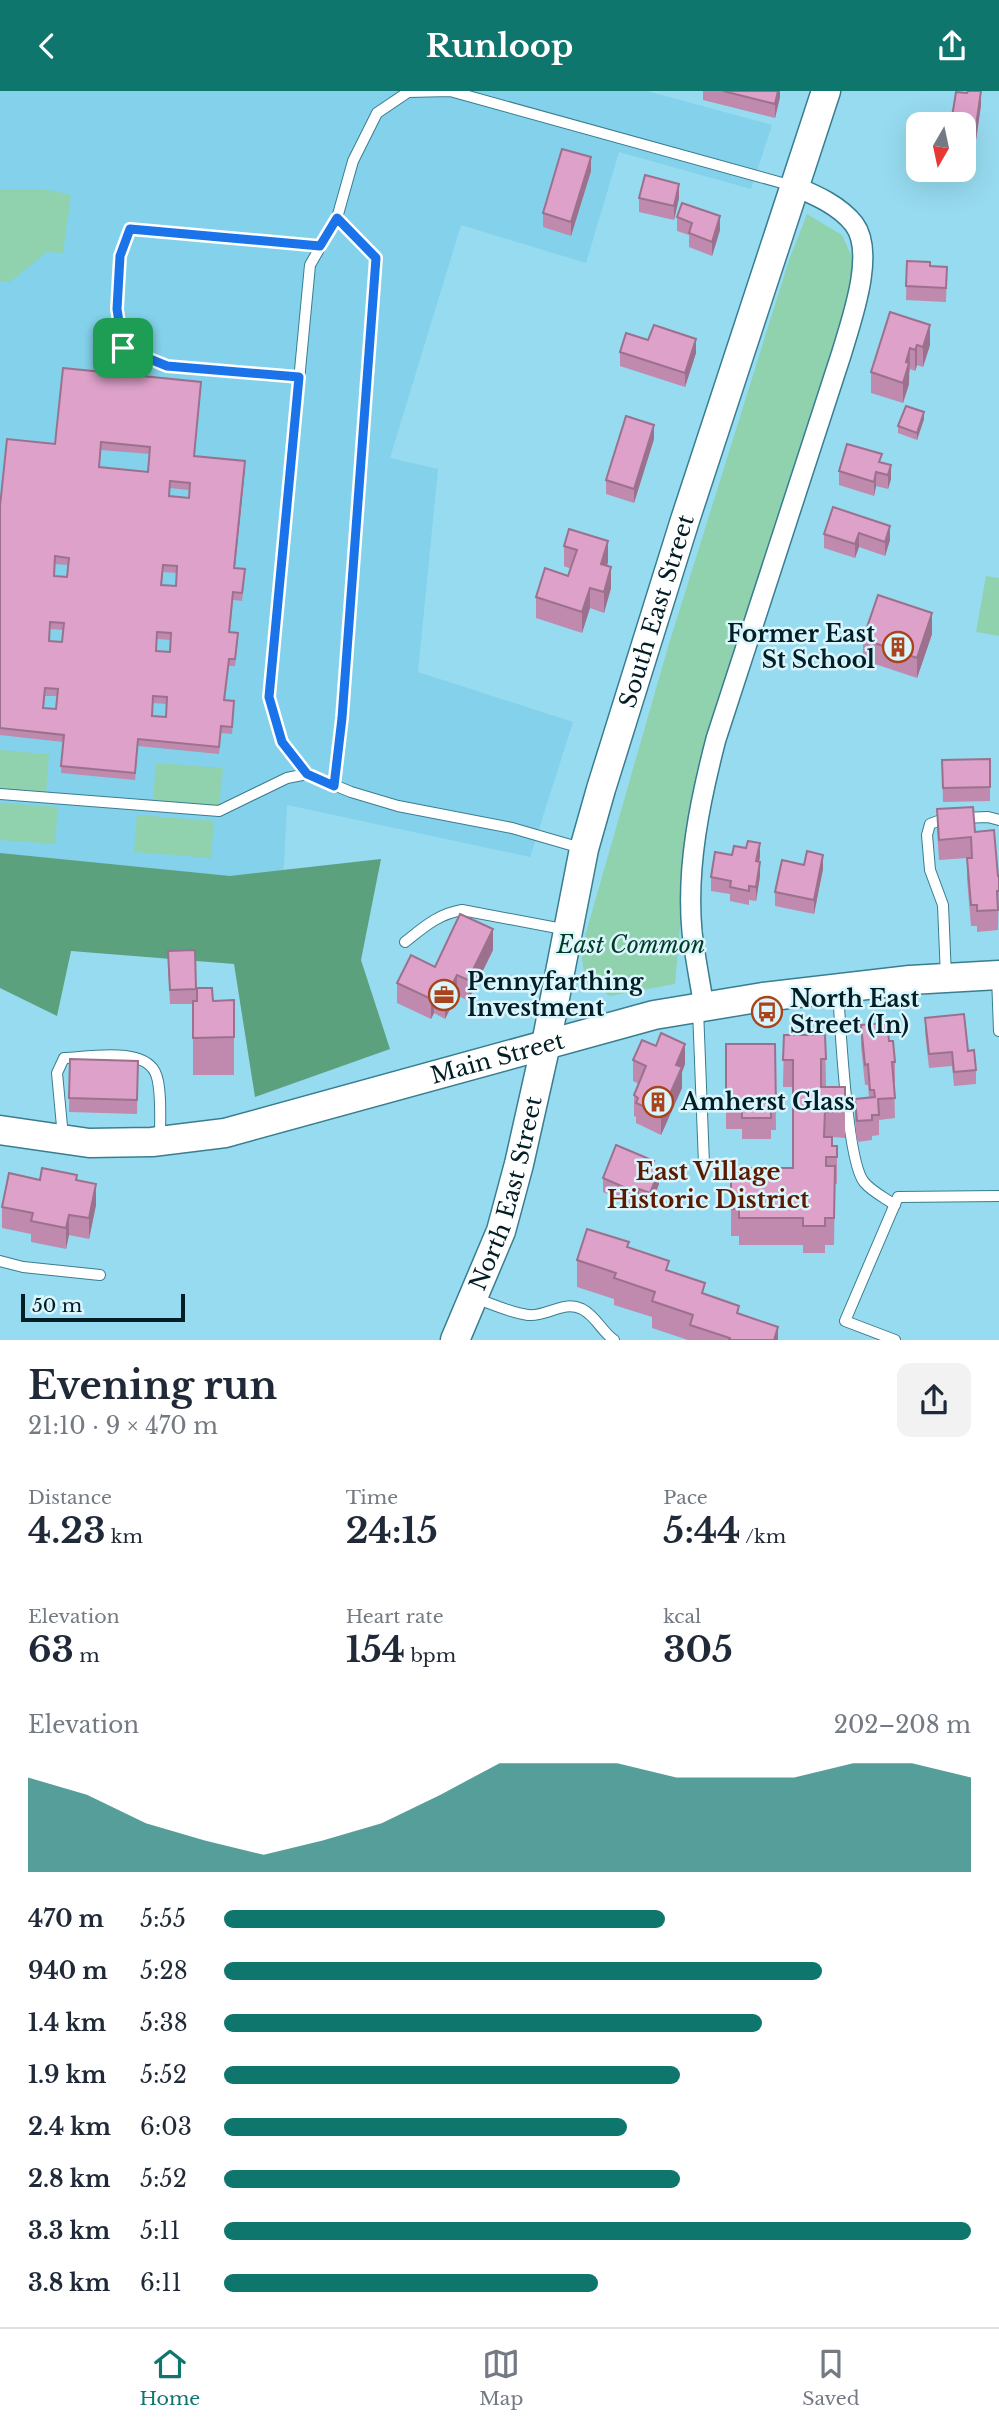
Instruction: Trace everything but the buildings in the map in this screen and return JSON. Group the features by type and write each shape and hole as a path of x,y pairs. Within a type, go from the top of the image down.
{"main road":[{"name":"South East Street","path":"546,1044 584,849 681,533 826,91"},
{"name":"Main Street","path":"1,1133 89,1143 160,1141 225,1133 654,1015 838,989 946,977 998,976"},
{"name":"North East Street","path":"455,1340 501,1231 546,1044"}],"street":[{"path":"701,1008 691,903 694,846 705,781 716,739 842,352 860,290 864,255 855,225 826,200 794,186"}],"lane":[{"path":"584,849 512,828 398,806 334,786 307,774 282,742 269,697 310,265 337,218 353,162 377,113 408,92 450,91 794,186"},
{"path":"334,786 342,718 376,258 337,218"},
{"path":"299,377 167,366 123,348 117,309 120,256 130,229 320,246"},
{"path":"0,794 219,811 287,778 307,774"},
{"path":"946,977 943,905 930,870 927,835 930,824 943,818 988,817 999,820"},
{"path":"405,942 433,919 445,913 462,910 568,930"},
{"path":"998,976 999,1031"},
{"path":"838,989 852,1145 858,1172 865,1184 894,1205"},
{"path":"701,1008 704,1164"},
{"path":"63,1139 57,1100 57,1073 64,1058 128,1056 148,1062 157,1075 160,1141"},
{"path":"895,1340 845,1321 898,1197 999,1196"},
{"path":"0,1261 23,1267 100,1275"},
{"path":"474,1298 528,1315 543,1314 565,1306 576,1307 587,1311 614,1340"}],"shaded area":[{"path":"0,91 647,91 772,125 751,189 619,152 586,263 461,225 390,458 438,469 418,672 573,722 530,857 287,805 281,922 0,862"}],"green space":[{"path":"0,189 43,189 71,195 63,253 47,252 10,282 0,281"},
{"name":"East Common","path":"807,214 842,235 853,259 852,289 756,594 685,870 675,984 610,996 585,981 581,950 668,647 789,260"},
{"path":"986,576 999,578 999,636 976,632"},
{"path":"0,750 49,754 46,794 0,790"},
{"path":"156,763 223,768 219,808 153,803"},
{"path":"0,803 58,807 55,844 0,840"},
{"path":"137,815 214,821 211,858 134,852"},
{"path":"0,853 230,876 381,859 361,960 390,1049 255,1097 234,964 71,951 57,1016 0,988"}],"place":[{"name":"Former East St School","path":"898,647"},
{"name":"Pennyfarthing Investment","path":"444,995"},
{"name":"North East Street (In)","path":"767,1012"},
{"name":"Amherst Glass","path":"658,1102"}],"district":[{"name":"East Village Historic District","path":"708,1186"}],"route":[{"path":"337,218 376,258 342,718 334,786 307,774 282,742 269,697 299,377 167,366 123,348 117,309 120,256 130,229 320,246 337,218"}]}
